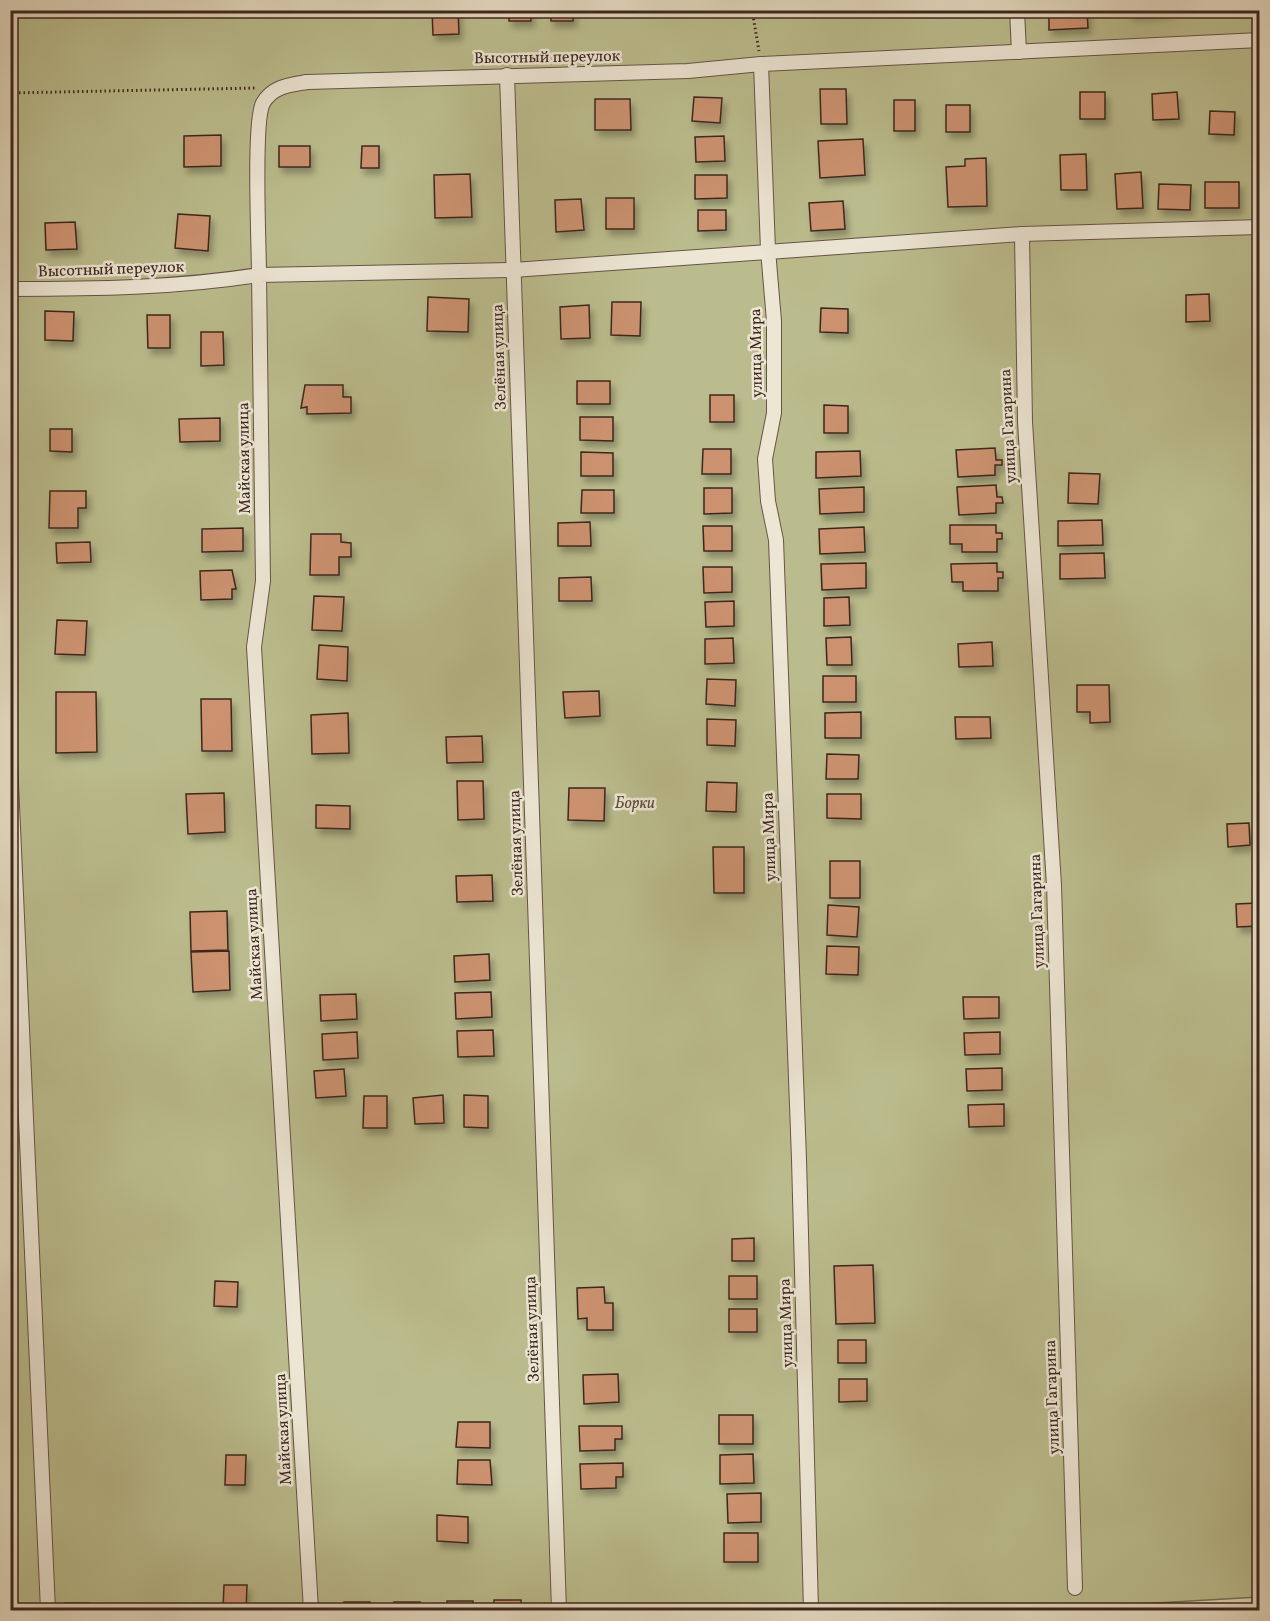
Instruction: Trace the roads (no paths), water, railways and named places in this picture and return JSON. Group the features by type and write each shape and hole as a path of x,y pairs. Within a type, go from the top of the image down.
{"street":[{"path":"1017,10 1019,52"},
{"name":"Высотный переулок","path":"259,275 259,129 262,104 278,87 307,82 688,71 761,64 1260,40"},
{"name":"улица Мира","path":"761,64 768,250 774,321 774,413 765,459 768,501 776,540 799,1158 811,1611"},
{"name":"Зелёная улица","path":"507,75 559,1611"},
{"name":"Высотный переулок","path":"10,289 131,289 207,283 259,275 513,270 768,250 1022,234 1260,227"},
{"name":"улица Гагарина","path":"1022,234 1025,422 1054,885 1075,1588"},
{"name":"Майская улица","path":"259,275 263,581 254,647 311,1611"},
{"path":"10,761 48,1611"}],"park label":[{"name":"Борки","path":"635,804"}]}
